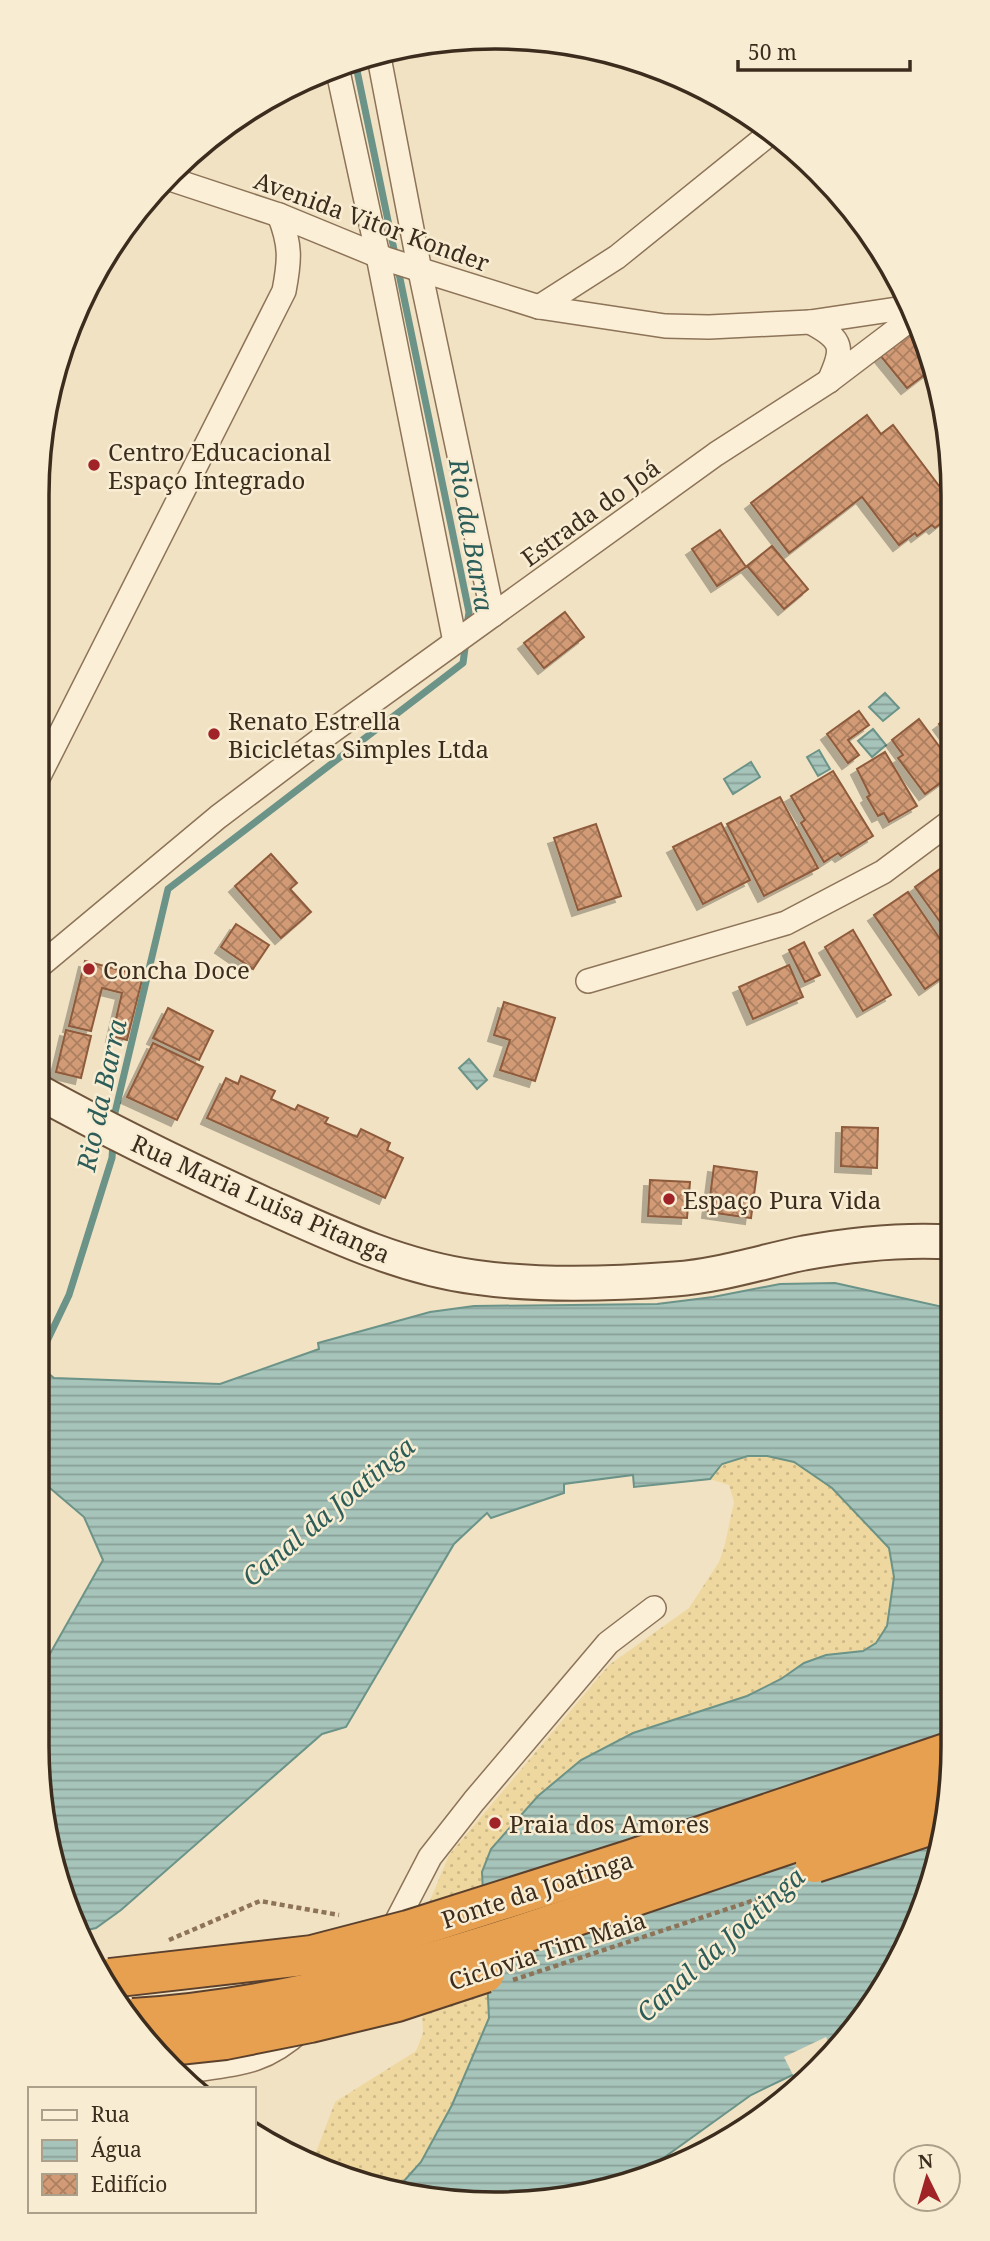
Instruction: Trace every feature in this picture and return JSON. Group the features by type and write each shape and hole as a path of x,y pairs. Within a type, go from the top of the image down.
{"highway":[{"name":"Ponte da Joatinga","path":"114,1978 312,1955 408,1930 629,1860 941,1755"},
{"name":"Ponte da Joatinga","path":"141,2017 196,2013 323,1992 408,1969 497,1943 938,1794"},
{"path":"166,2046 225,2039 397,2002 933,1824"}],"street":[{"path":"380,64 416,269 490,616"},
{"path":"339,77 382,258 458,640"},
{"path":"539,307 617,257 764,139"},
{"name":"Avenida Vitor Konder","path":"178,182 279,215 382,258 539,307 665,326 709,327 810,323 900,309"},
{"path":"49,756 284,291 290,261 288,236 279,215"},
{"name":"Estrada do Joá","path":"49,958 218,817 490,616 716,454 829,381 906,322"},
{"path":"810,323 830,332 840,350 829,381"},
{"path":"588,981 786,923 883,872 941,829"},
{"name":"Rua Maria Luisa Pitanga","path":"49,1098 114,1133 365,1248 415,1264 473,1277 616,1284 680,1279 805,1253 864,1244 898,1240 941,1242"},
{"path":"189,2070 264,2057 285,2046 382,1946 430,1857 474,1801 608,1643 654,1608"},
{"path":"186,2067 227,2018 262,1982 276,1975 317,1969 362,1968"}],"path":[{"name":"Ciclovia Tim Maia","path":"512,1980 805,1884"},
{"path":"162,1943 260,1901 341,1916"}],"sand":[{"name":"Praia dos Amores","path":"748,1456 767,1456 794,1462 832,1488 889,1548 894,1577 887,1626 876,1643 863,1651 826,1655 804,1663 781,1679 747,1696 633,1733 488,1988 489,2018 452,2105 421,2162 403,2182 380,2177 315,2154 335,2102 416,2051 423,2033 418,1929 449,1855 609,1665 689,1608 719,1562 734,1502 729,1485 710,1479 722,1464"}],"water":[{"path":"885,693 899,708 883,721 869,707"},
{"path":"873,729 886,745 872,757 858,741"},
{"path":"819,750 830,769 818,776 807,757"},
{"path":"751,762 760,777 733,794 724,779"},
{"path":"469,1059 487,1080 477,1089 459,1068"},
{"name":"Canal da Joatinga","path":"835,1283 941,1307 940,1775 926,1861 907,1917 866,1994 849,2018 810,2061 798,2072 751,2095 661,2160 610,2177 524,2191 466,2191 403,2182 421,2162 452,2105 489,2018 482,1872 491,1849 538,1796 581,1760 633,1733 747,1696 781,1679 804,1663 826,1655 863,1651 876,1643 887,1626 894,1577 889,1548 832,1488 794,1462 767,1456 748,1456 722,1464 710,1479 634,1487 633,1475 564,1484 564,1493 491,1518 487,1513 454,1544 346,1727 322,1734 121,1910 96,1928 89,1930 64,1861 53,1804 49,1746 49,1655 103,1560 84,1517 49,1487 49,1374 54,1378 220,1384 319,1349 318,1343 430,1312 474,1306 657,1304 780,1284"}],"pier":[{"path":"826,2037 828,2042 793,2075 784,2057"}],"building":[{"path":"909,331 924,375 907,388 879,354"},
{"path":"867,415 881,434 893,425 941,488 941,523 935,528 932,525 917,536 915,533 899,545 862,497 789,553 751,503"},
{"path":"720,530 746,567 717,586 692,549"},
{"path":"772,546 808,589 784,609 747,566"},
{"path":"565,612 584,637 544,668 524,643"},
{"path":"859,711 869,725 848,740 859,755 848,763 827,734"},
{"path":"919,719 941,749 941,782 925,794 898,758 903,755 892,740"},
{"path":"885,752 917,806 889,822 884,813 878,816 867,797 870,795 857,769"},
{"path":"833,771 873,836 841,856 838,853 824,862 801,823 805,820 791,796"},
{"path":"780,797 818,868 764,896 727,824"},
{"path":"721,823 750,880 703,904 673,847"},
{"path":"596,824 621,896 578,910 554,838"},
{"path":"271,854 297,883 290,889 311,912 281,938 235,886"},
{"path":"941,868 941,923 915,887"},
{"path":"908,892 941,940 941,978 925,989 874,915"},
{"path":"236,924 269,945 253,969 221,947"},
{"path":"853,930 891,995 863,1011 825,947"},
{"path":"804,942 820,975 805,982 789,950"},
{"path":"85,961 143,976 127,1040 112,1036 122,993 102,988 91,1031 69,1026"},
{"path":"789,965 803,997 753,1019 739,987"},
{"path":"504,1002 555,1018 535,1081 500,1070 510,1040 494,1035"},
{"path":"168,1008 213,1031 199,1060 153,1038"},
{"path":"66,1030 91,1036 81,1078 56,1072"},
{"path":"153,1043 203,1067 177,1120 127,1097"},
{"path":"241,1076 275,1091 271,1099 295,1110 298,1105 328,1118 325,1123 357,1137 361,1129 390,1143 387,1150 403,1158 385,1198 207,1118 226,1078 238,1084"},
{"path":"842,1127 878,1128 877,1168 841,1166"},
{"path":"714,1166 757,1172 751,1218 708,1212"},
{"name":"Espaço Pura Vida","path":"650,1180 690,1182 687,1218 648,1216"}],"waterway":[{"name":"Rio da Barra","path":"357,71 469,612 467,626"},
{"name":"Rio da Barra","path":"113,1121 168,889 463,663 466,641"},
{"name":"Rio da Barra","path":"49,1337 69,1295 112,1158 113,1143"}],"place":[{"name":"Centro Educacional Espaço Integrado","path":"94,465"},
{"name":"Renato Estrella Bicicletas Simples Ltda","path":"214,734"},
{"name":"Concha Doce","path":"89,969"},
{"name":"Espaço Pura Vida","path":"669,1199"},
{"name":"Praia dos Amores","path":"495,1823"}]}
